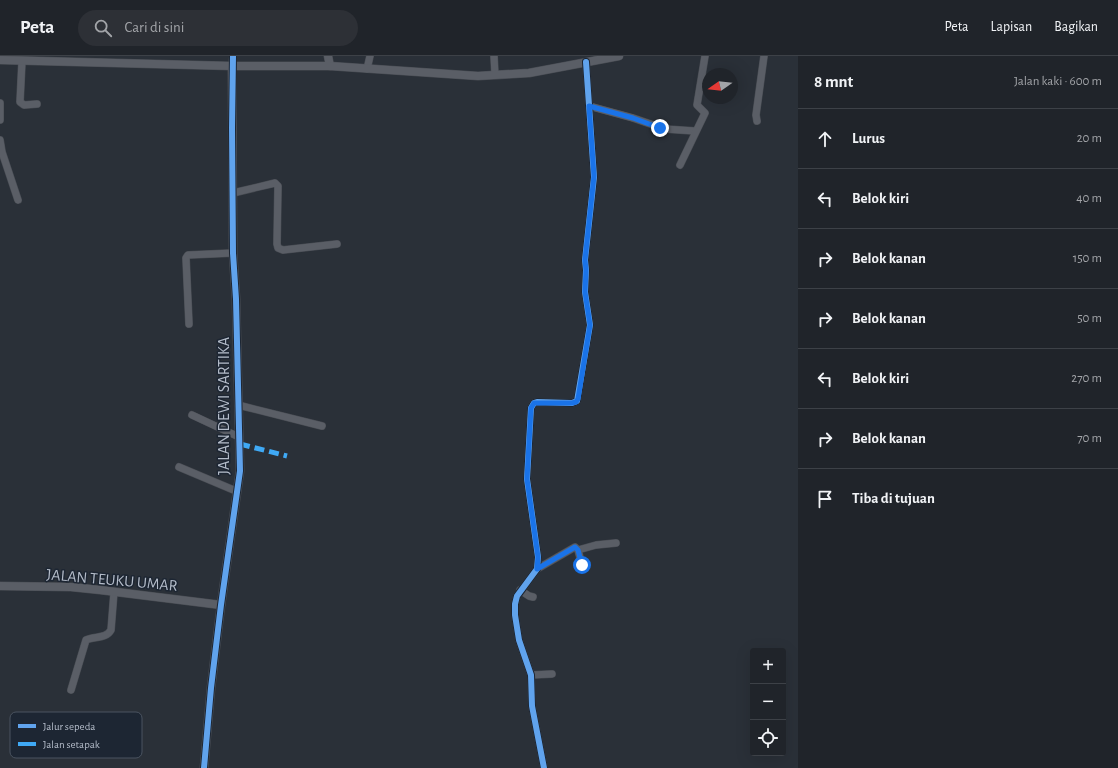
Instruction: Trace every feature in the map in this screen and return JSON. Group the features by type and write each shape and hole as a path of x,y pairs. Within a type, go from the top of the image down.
{"street":[{"path":"232,66 233,56"},
{"path":"328,56 330,66"},
{"path":"367,69 370,56"},
{"path":"494,56 495,75"},
{"path":"0,60 232,66 330,66 478,76 529,74 614,56"},
{"path":"680,165 695,131 705,113 697,106 705,56"},
{"path":"757,121 756,115 764,56"},
{"path":"22,61 20,102 24,105 37,104"},
{"path":"537,569 538,557 527,479 531,408 534,403 537,402 572,403 577,401 590,325 585,292 585,260 594,176 586,62"},
{"name":"JALAN DEWI SARTIKA","path":"204,768 220,605 240,471 236,299 233,253 232,66"},
{"path":"0,103 0,120"},
{"path":"589,106 633,118 664,130 695,131"},
{"path":"0,140 2,152 18,200"},
{"path":"232,193 275,184 278,186 278,248 283,250 337,244"},
{"path":"189,324 186,258 188,255 233,253"},
{"path":"238,405 322,426"},
{"path":"192,415 239,437"},
{"path":"180,467 236,491"},
{"path":"544,768 532,706 531,675 524,656 516,621 514,604 520,590 537,569 572,548 575,547 578,550 596,545 616,544"},
{"path":"578,550 582,565"},
{"name":"JALAN TEUKU UMAR","path":"0,586 71,588 220,605"},
{"path":"520,590 533,597"},
{"path":"71,690 86,640 105,636 109,634 111,630 114,592"},
{"path":"531,675 552,674"}],"marked path":[{"path":"240,444 287,456"}],"cycle path":[{"path":"204,768 211,688 221,605 240,471 236,299 233,253 233,56"},
{"path":"544,768 532,706 531,675 519,640 515,615 515,604 517,596 537,569 538,557 527,479 531,408 534,403 537,402 572,403 577,401 590,325 585,292 585,260 594,177 586,62"}],"route":[{"path":"582,565 578,550 575,547 537,569 538,557 527,479 531,408 534,403 572,403 576,402 578,399 590,325 585,292 585,260 594,176 589,106 633,118 660,128"}]}
